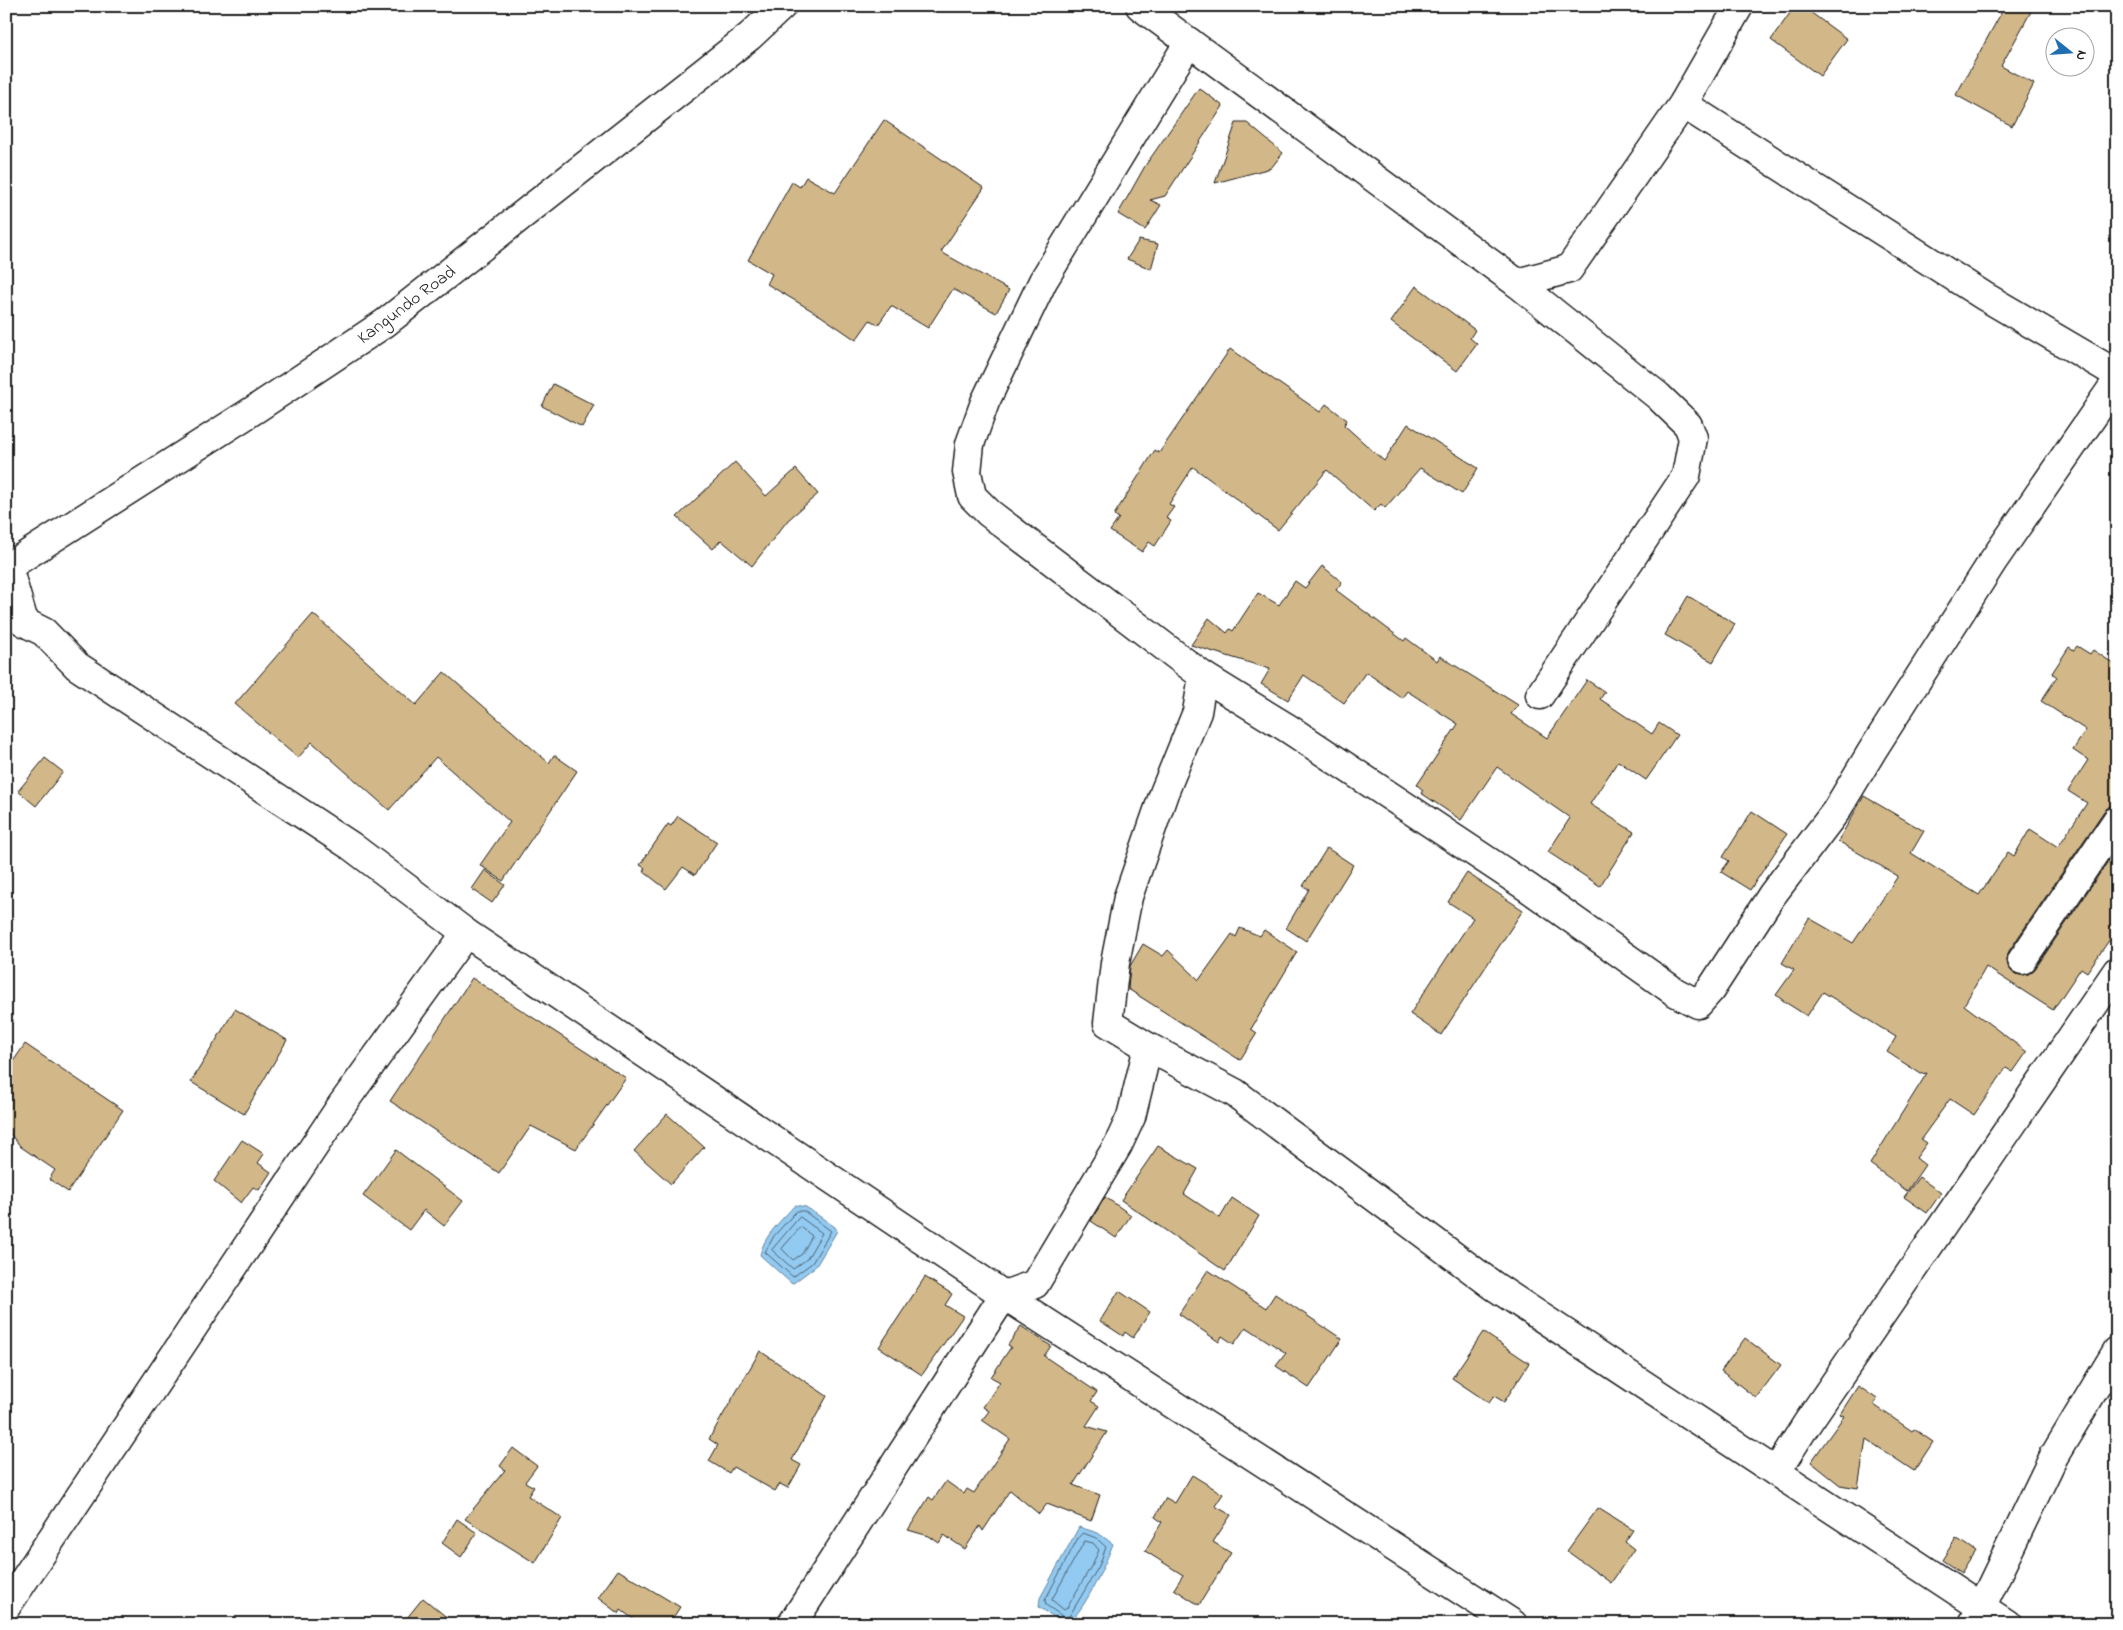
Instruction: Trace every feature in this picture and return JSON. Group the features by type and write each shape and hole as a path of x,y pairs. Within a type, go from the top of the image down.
{"main road":[{"name":"Kangundo Road","path":"7,567 257,408 385,323 750,36 782,6"},
{"path":"1140,6 1517,283 1671,407 1688,424 1693,438 1686,476 1540,695"},
{"path":"1517,283 1569,269 1683,104 1739,6"},
{"path":"1189,42 1042,281 985,402 970,444 967,472 972,496 989,513 1203,676 1289,729 1527,887 1675,992 1698,1004 1711,989 1772,895 1836,811 1872,750 1993,561 2117,381"},
{"path":"1683,104 1984,296 2117,374"},
{"path":"7,567 15,627 44,632 78,666 351,846 466,933 1004,1295 1513,1624"},
{"path":"1203,676 1197,712 1164,793 1128,897 1115,962 1108,1023 1148,1047 1235,1093 1494,1286 1776,1472 1977,1615 2007,1624"},
{"path":"2022,960 2117,820"},
{"path":"6,1608 341,1106 466,933"},
{"path":"1776,1472 1817,1409 2117,971"},
{"path":"792,1624 1004,1295 1035,1284 1118,1145 1131,1117 1148,1047"},
{"path":"1977,1615 2054,1456 2117,1350"}],"water":[{"path":"795,1205 806,1207 835,1227 837,1231 816,1266 792,1284 760,1255 769,1234"},
{"path":"1079,1527 1098,1533 1113,1544 1086,1601 1072,1620 1065,1624 1039,1607 1040,1598"}],"building":[{"path":"1795,6 1802,6 1847,39 1820,76 1771,40"},
{"path":"2005,6 2034,6 2001,66 2034,84 2012,126 1956,95"},
{"path":"1199,88 1223,106 1165,196 1150,200 1161,205 1145,230 1118,214 1145,166"},
{"path":"884,120 984,188 941,252 1009,290 996,313 953,289 928,328 891,306 878,325 870,320 856,340 821,316 767,284 772,274 748,260 792,182 800,187 806,177 835,193"},
{"path":"1236,123 1247,123 1283,153 1271,168 1215,183"},
{"path":"1139,240 1158,244 1151,269 1127,259"},
{"path":"1416,286 1475,330 1470,338 1477,344 1457,371 1391,322"},
{"path":"1230,349 1320,412 1326,404 1347,420 1344,425 1384,461 1408,424 1478,468 1462,494 1420,468 1385,508 1381,504 1374,511 1327,470 1278,530 1193,467 1169,504 1174,507 1166,518 1171,521 1155,546 1149,542 1142,552 1110,531 1119,518 1114,515 1155,450 1159,453"},
{"path":"553,384 594,405 582,427 542,406"},
{"path":"735,462 766,496 796,469 818,494 788,520 752,566 721,540 713,549 677,517"},
{"path":"1322,566 1342,582 1336,590 1404,641 1406,638 1437,661 1440,656 1518,705 1511,714 1547,738 1587,680 1605,692 1600,699 1652,734 1659,723 1677,735 1646,780 1618,761 1590,804 1634,832 1600,886 1548,852 1570,818 1497,767 1461,820 1421,793 1423,790 1417,785 1458,724 1407,691 1402,698 1366,672 1344,703 1304,675 1288,700 1261,684 1270,669 1191,645 1209,618 1227,633 1230,629 1233,631 1258,593 1279,605 1295,581 1305,588"},
{"path":"1688,596 1735,624 1713,662 1665,635"},
{"path":"313,614 416,705 444,672 549,763 554,755 577,771 503,881 480,865 510,822 436,757 389,810 312,742 298,758 235,704"},
{"path":"2077,646 2090,654 2093,650 2117,666 2117,805 2110,806 2104,811 2009,951 2007,958 2008,966 2013,973 2020,975 2028,974 2035,969 2117,848 2117,929 2087,972 2081,968 2053,1010 1986,967 1964,1005 2027,1052 2013,1072 2006,1068 1974,1115 1950,1099 1921,1139 1927,1143 1916,1158 1925,1165 1907,1191 1870,1164 1927,1073 1921,1074 1887,1052 1896,1037 1823,992 1807,1016 1785,1002 1776,995 1794,970 1782,963 1809,918 1853,943 1898,876 1838,841 1864,796 1924,831 1911,853 1979,895 2008,852 2014,856 2030,829 2058,847 2087,803 2068,791 2088,760 2073,750 2086,730 2041,701 2057,677 2052,673 2069,647 2074,650"},
{"path":"45,758 63,772 36,806 18,791"},
{"path":"1752,811 1787,834 1750,890 1721,872 1729,861 1723,857"},
{"path":"678,816 717,842 695,875 683,867 666,889 643,871 645,868 640,865 668,824 671,826"},
{"path":"1327,848 1353,865 1306,941 1286,928 1309,889 1303,886"},
{"path":"485,870 505,885 492,903 472,889"},
{"path":"1467,873 1523,910 1441,1035 1410,1014 1473,918 1448,902"},
{"path":"1240,928 1260,936 1264,930 1297,952 1251,1029 1257,1033 1240,1060 1128,989 1130,966 1143,944 1163,956 1168,950 1199,980 1232,934 1236,937"},
{"path":"472,978 626,1078 576,1149 531,1126 499,1173 390,1101"},
{"path":"235,1009 287,1040 244,1114 191,1082"},
{"path":"25,1044 123,1110 68,1192 49,1179 55,1170 21,1147 6,1129 6,1072"},
{"path":"667,1114 704,1147 671,1184 634,1151"},
{"path":"242,1140 264,1154 258,1163 271,1172 259,1190 253,1187 241,1203 214,1181"},
{"path":"1158,1146 1198,1169 1184,1194 1220,1218 1232,1198 1259,1216 1225,1271 1121,1200"},
{"path":"396,1150 463,1201 444,1226 424,1210 409,1230 363,1196"},
{"path":"1919,1177 1941,1193 1927,1213 1904,1197"},
{"path":"1105,1197 1131,1215 1116,1238 1091,1221"},
{"path":"1208,1270 1266,1308 1275,1294 1342,1339 1309,1388 1276,1366 1286,1353 1246,1327 1234,1344 1222,1336 1219,1342 1179,1314"},
{"path":"925,1277 952,1294 945,1305 963,1316 922,1375 879,1347"},
{"path":"1119,1291 1150,1312 1133,1338 1125,1332 1123,1336 1100,1321"},
{"path":"1021,1326 1051,1346 1044,1356 1097,1392 1091,1401 1099,1406 1086,1426 1107,1432 1073,1485 1100,1495 1091,1521 1047,1504 1039,1514 1010,1490 983,1531 980,1526 965,1549 944,1535 939,1543 929,1536 908,1530 929,1497 933,1500 946,1481 964,1494 967,1489 974,1493 1010,1439 982,1420 989,1411 983,1407 1000,1382 991,1377 1011,1347 1008,1345"},
{"path":"1483,1332 1529,1363 1504,1402 1494,1396 1489,1403 1452,1378"},
{"path":"1745,1338 1781,1365 1756,1398 1721,1371"},
{"path":"760,1351 827,1396 792,1460 801,1465 788,1488 780,1484 775,1491 733,1467 729,1473 709,1461 718,1445 709,1439"},
{"path":"1858,1386 1877,1399 1874,1405 1912,1431 1914,1429 1933,1442 1914,1471 1866,1439 1858,1488 1840,1485 1811,1462 1844,1416 1840,1414"},
{"path":"513,1448 537,1466 525,1482 534,1487 528,1496 562,1518 535,1563 465,1519 505,1470 500,1466"},
{"path":"1192,1475 1223,1494 1215,1506 1231,1515 1213,1542 1231,1553 1199,1605 1174,1589 1183,1575 1145,1551 1162,1522 1155,1517 1166,1498 1175,1503"},
{"path":"1598,1508 1633,1530 1625,1542 1634,1549 1611,1583 1567,1551"},
{"path":"457,1519 477,1533 461,1557 442,1543"},
{"path":"1956,1538 1975,1551 1961,1573 1942,1560"},
{"path":"618,1570 680,1607 669,1624 640,1624 621,1610 619,1614 598,1598"},
{"path":"423,1598 455,1624 402,1624"}]}
